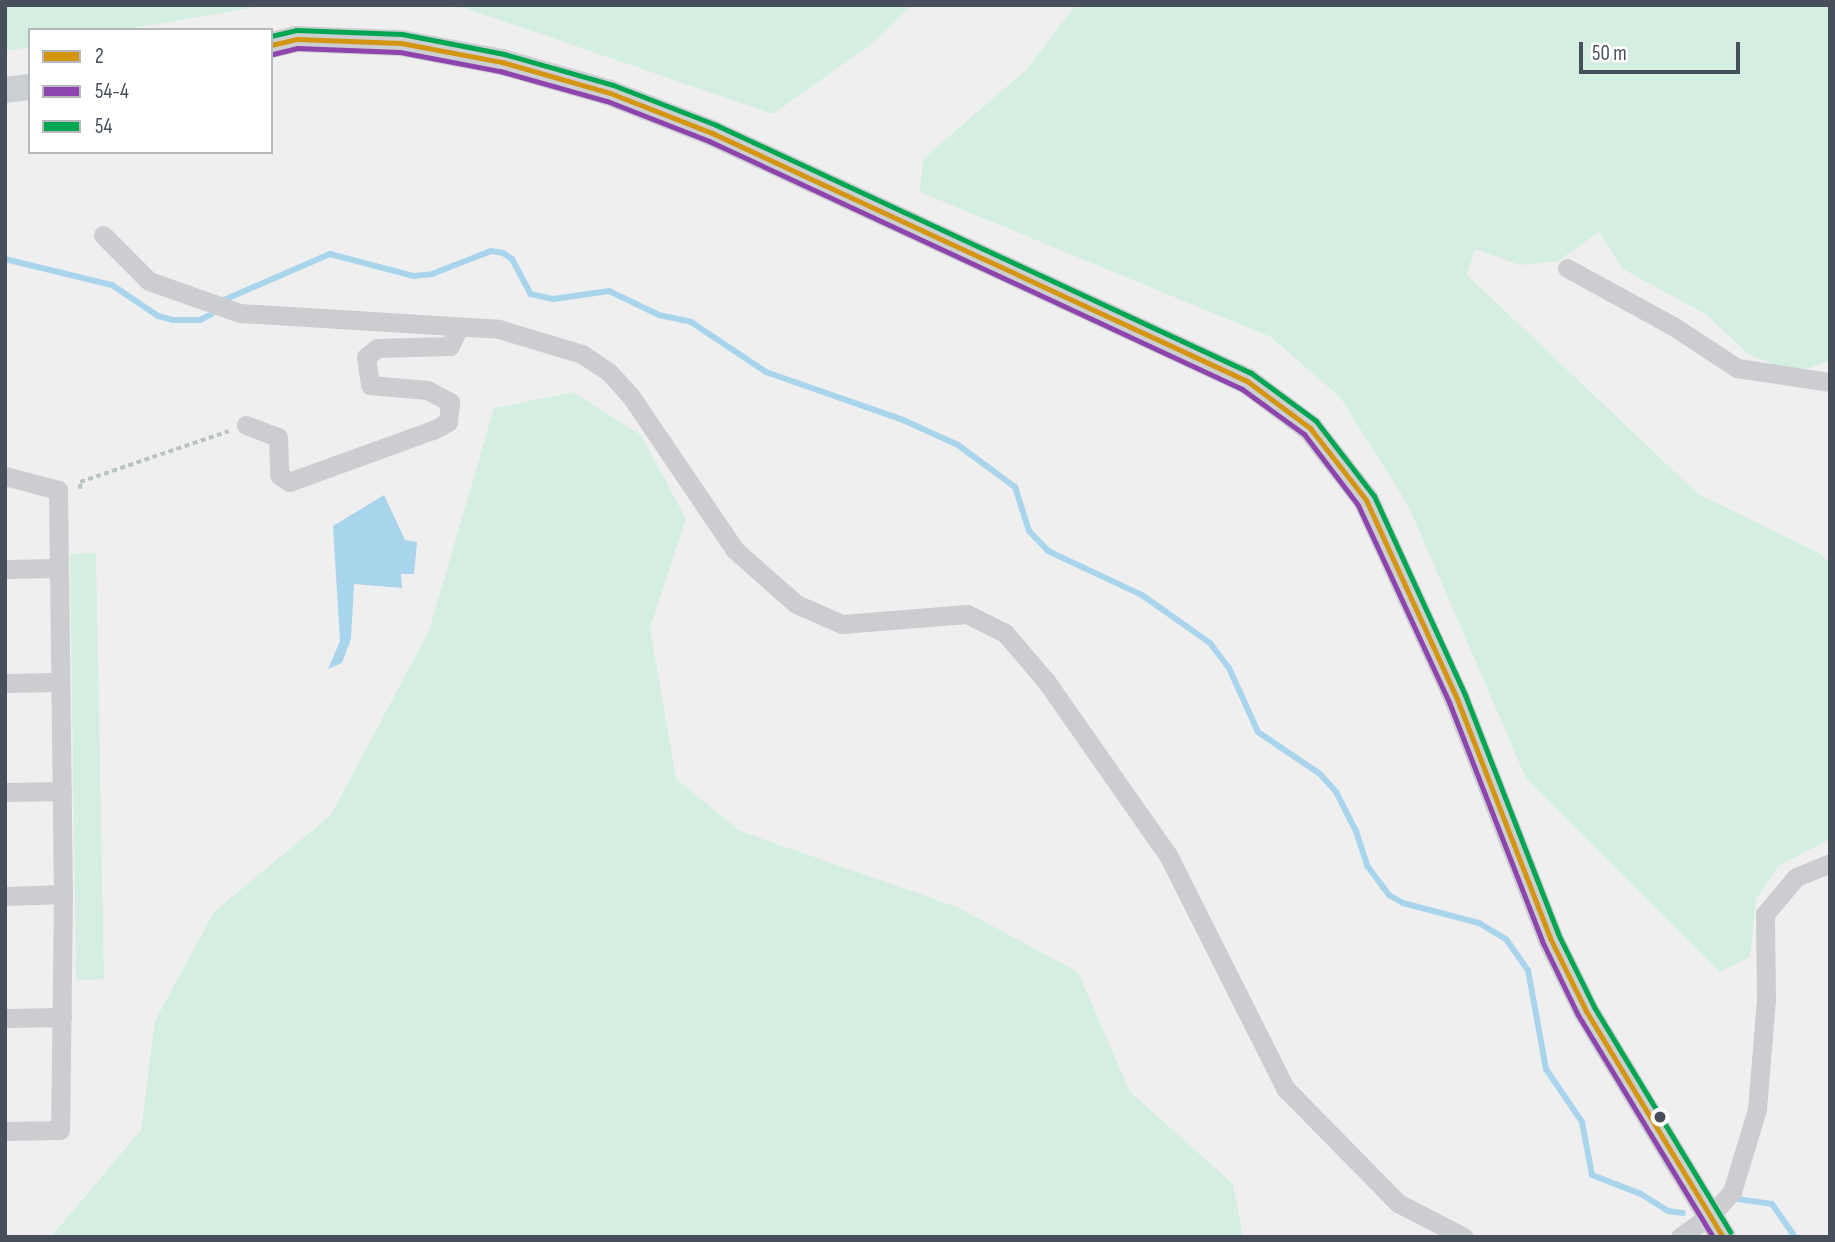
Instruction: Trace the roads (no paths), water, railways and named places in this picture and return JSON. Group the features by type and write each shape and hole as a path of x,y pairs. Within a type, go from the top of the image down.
{"street":[{"path":"273,45 296,39 401,43 502,62 610,93 712,133 1247,381 1310,428 1366,500 1457,699 1550,938 1586,1011 1718,1225"},
{"path":"5,90 28,87"},
{"path":"103,235 149,281 240,313 459,327 524,334 582,354 609,372 642,410 735,550 796,604 849,624 967,614 1014,641 1168,855 1285,1088 1398,1203 1464,1237"},
{"path":"1567,268 1673,326 1737,368 1830,382"},
{"path":"247,425 278,437 279,475 289,482 433,430 448,422 450,402 427,390 370,385 366,357 377,348 450,346 459,327"},
{"path":"5,476 58,490 63,894 60,1130 5,1131"},
{"path":"5,569 57,568"},
{"path":"5,683 59,682"},
{"path":"5,792 62,792"},
{"path":"1680,1237 1718,1225 1732,1192 1757,1109 1766,1000 1765,914 1796,877 1830,863"},
{"path":"5,896 63,894"},
{"path":"5,1018 62,1017"}],"water":[{"path":"384,495 405,540 417,542 414,574 401,574 402,588 354,584 351,639 342,663 328,669 340,641 333,526"}],"waterway":[{"path":"224,300 330,254 414,276 432,274 491,251 503,253 512,259 531,294 553,299 609,291 659,315 691,322 766,372 903,420 958,445 1015,487 1029,531 1048,551 1142,595 1210,643 1229,668 1258,732 1320,774 1336,792 1356,831 1368,867 1389,895 1403,903 1479,923 1506,939 1528,970 1546,1069 1582,1122 1592,1175 1641,1194 1668,1211 1683,1213"},
{"path":"5,259 112,285 158,316 173,320 200,320 212,314"},
{"path":"1737,1199 1772,1204 1795,1237"}]}
